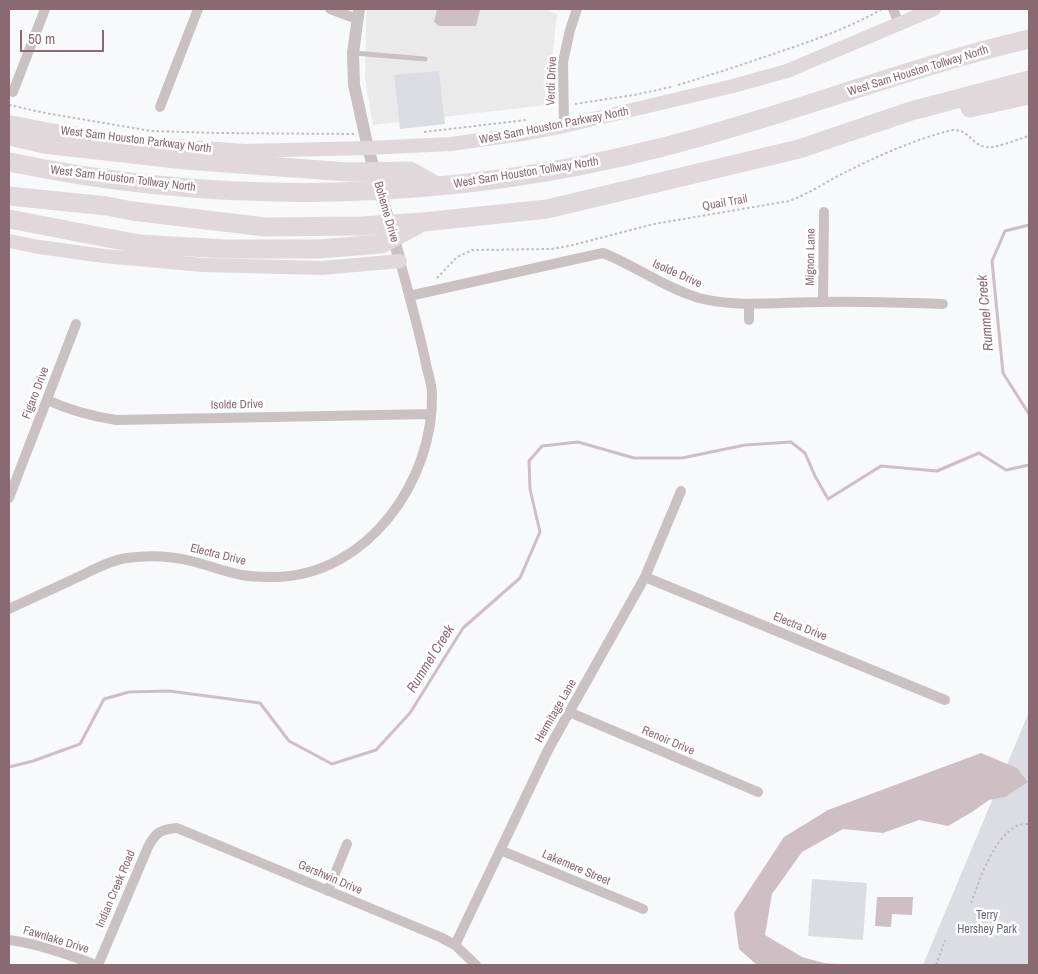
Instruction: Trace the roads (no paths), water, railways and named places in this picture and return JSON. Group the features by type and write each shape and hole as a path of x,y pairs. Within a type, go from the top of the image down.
{"highway":[{"name":"West Sam Houston Tollway North","path":"9,162 108,179 220,190 307,193 437,186 550,171 664,147 722,131 956,58 1029,39"},
{"path":"9,196 107,206 132,211 265,227 362,226 423,222 547,209 799,149 911,111 1029,80"},
{"path":"911,111 969,108 1029,95"},
{"path":"9,136 44,144 185,160 348,172 410,171 437,186"},
{"path":"9,219 139,244 226,249 318,249 381,244 423,222"}],"main road":[{"name":"West Sam Houston Parkway North","path":"9,122 147,144 245,151 451,144 564,126 787,71 934,9"},
{"path":"9,241 104,256 203,265 322,268 398,256"}],"street":[{"path":"13,92 45,9"},
{"path":"160,108 198,9"},
{"path":"330,9 358,14"},
{"name":"Verdi Drive","path":"564,126 563,62 570,30 578,9"},
{"path":"893,9 899,24"},
{"name":"Boheme Drive","path":"358,14 353,53 354,85 368,148 423,351 432,392 431,414"},
{"name":"Mignon Lane","path":"822,302 824,212"},
{"name":"Isolde Drive","path":"409,296 603,253 623,261 660,282 702,298 750,304 822,302 943,304"},
{"path":"749,320 750,304"},
{"name":"Figaro Drive","path":"9,498 76,324"},
{"name":"Isolde Drive","path":"47,400 76,411 116,420 431,414"},
{"name":"Electra Drive","path":"9,609 106,564 125,558 145,556 168,557 190,560 243,576 277,577 301,574 333,564 356,549 376,532 403,499 418,467 428,438 431,414"},
{"name":"Hermitage Lane","path":"455,945 548,750 645,577 681,491"},
{"name":"Electra Drive","path":"645,577 945,700"},
{"name":"Renoir Drive","path":"568,712 758,792"},
{"name":"Gershwin Drive","path":"166,829 177,828 186,831 440,937 455,945 476,965"},
{"name":"Indian Creek Road","path":"97,965 148,847 155,835 166,829"},
{"path":"328,891 347,844"},
{"name":"Lakemere Street","path":"500,850 643,909"},
{"name":"Fawnlake Drive","path":"9,940 29,942 97,965"}],"lane":[{"path":"353,53 425,59"}],"waterway":[{"name":"Rummel Creek","path":"1029,225 1005,231 992,261 1003,373 1029,414"},
{"name":"Rummel Creek","path":"9,767 33,761 80,744 104,699 129,692 169,691 260,703 289,741 332,764 376,750 410,713 463,628 520,578 540,532 530,489 529,461 542,446 578,442 634,458 682,458 745,445 791,442 805,453 828,499 881,466 937,471 979,453 1006,470 1029,465"}],"park label":[{"name":"Terry Hershey Park","path":"987,923"}]}
